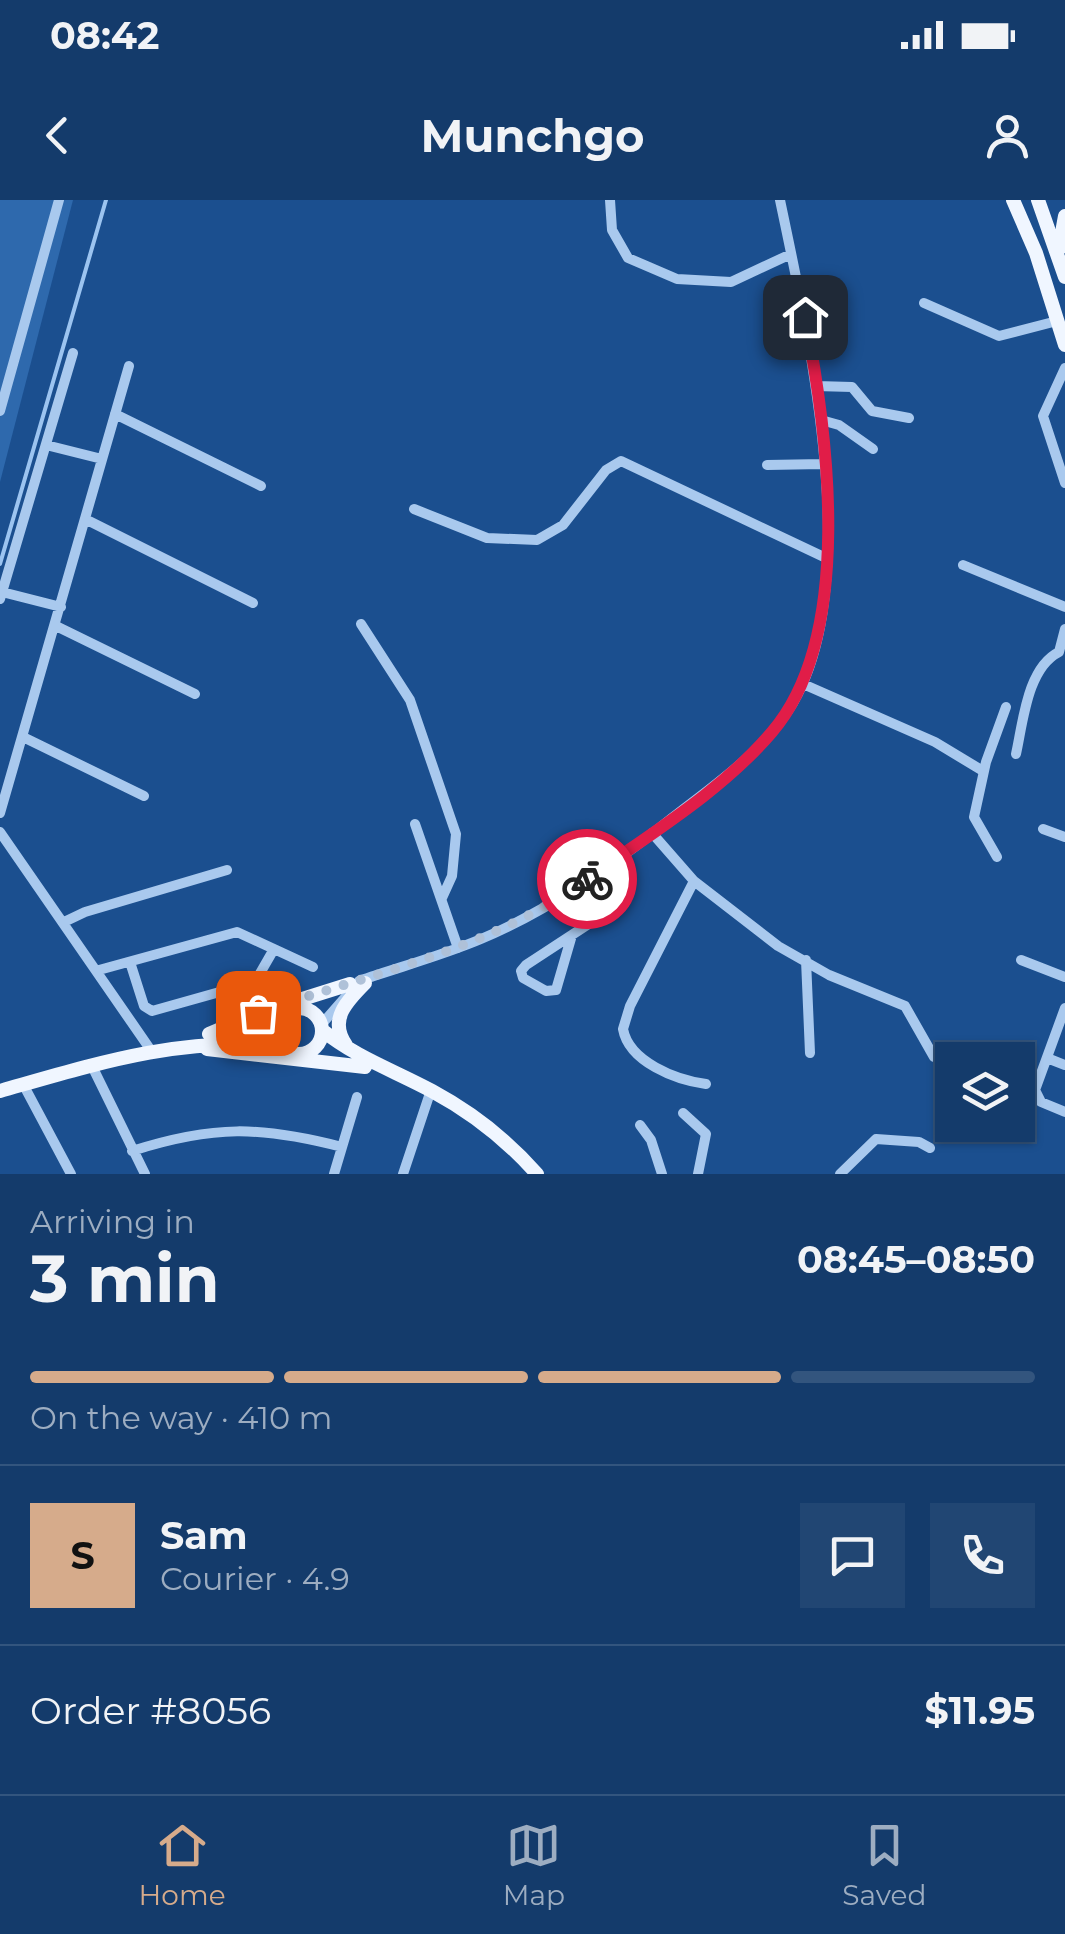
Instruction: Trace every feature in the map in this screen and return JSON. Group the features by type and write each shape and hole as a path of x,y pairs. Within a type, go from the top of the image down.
{"main road":[{"path":"1013,200 1028,231 1065,345"},
{"path":"1026,200 1028,231"},
{"path":"1038,200 1065,277"},
{"path":"1058,255 1065,216"},
{"path":"209,1034 271,1008 358,983"},
{"path":"351,1053 340,1037 338,1023 358,983"},
{"path":"170,1046 281,1018 299,1008 313,1013 321,1027 371,1068"},
{"path":"281,1018 276,1032 282,1046"},
{"path":"309,1052 321,1027"},
{"path":"0,1091 150,1049 226,1042 282,1046 294,1053 309,1052 371,1068 431,1090 500,1137 537,1174"},
{"path":"188,1046 371,1068"}],"street":[{"path":"0,412 59,200"},
{"path":"610,200 612,230 628,258 677,279 732,282 791,254"},
{"path":"299,1008 380,974 458,948 561,898 652,833 756,749 788,710 803,684 820,632 826,558 821,420 780,200"},
{"path":"924,304 999,336 1057,321"},
{"path":"61,607 1,596 74,353"},
{"path":"0,813 129,366"},
{"path":"1065,368 1042,416 1065,483"},
{"path":"816,386 852,387 872,411 909,418"},
{"path":"115,414 261,486"},
{"path":"821,420 839,425 873,449"},
{"path":"46,445 102,459"},
{"path":"414,509 486,538 537,540 562,526 606,470 621,461 826,558"},
{"path":"767,464 823,464"},
{"path":"85,519 253,603"},
{"path":"963,565 1065,607"},
{"path":"360,624 410,700 456,834 452,876 442,898"},
{"path":"56,626 195,694"},
{"path":"1016,754 1030,695 1043,664 1058,652 1065,629"},
{"path":"803,684 935,742 984,771"},
{"path":"997,857 974,817 984,771 1006,707"},
{"path":"23,737 144,796"},
{"path":"415,824 458,948"},
{"path":"1043,828 1065,836"},
{"path":"0,832 150,1049"},
{"path":"652,833 694,881 778,946 906,1006 934,1057"},
{"path":"64,922 85,912 226,870"},
{"path":"572,935 556,990 546,991 523,978 521,971 526,965 615,903 617,895 600,870"},
{"path":"694,881 630,1006 623,1029 637,1056 678,1078 706,1084"},
{"path":"99,970 237,932 312,967"},
{"path":"130,962 144,1006 152,1011 255,982 274,949"},
{"path":"806,960 810,1053"},
{"path":"1022,960 1065,975"},
{"path":"321,1027 358,983"},
{"path":"1065,1008 1036,1098 1065,1112"},
{"path":"1047,1058 1065,1066"},
{"path":"91,1064 144,1174"},
{"path":"23,1084 71,1174"},
{"path":"404,1174 431,1090"},
{"path":"334,1174 357,1097"},
{"path":"684,1113 706,1134 698,1174"},
{"path":"640,1125 651,1140 662,1174"},
{"path":"132,1151 190,1134 235,1129 288,1133 342,1147"},
{"path":"840,1174 876,1139 919,1142 930,1148"}],"shaded area":[{"path":"0,200 73,200 0,482"}],"waterway":[{"path":"0,564 106,200"}],"way so far":[{"path":"258,1013 480,940 561,898 587,879"}],"route":[{"path":"587,879 652,833 756,749 788,710 810,668 820,632 827,578 820,417 805,317"}]}
